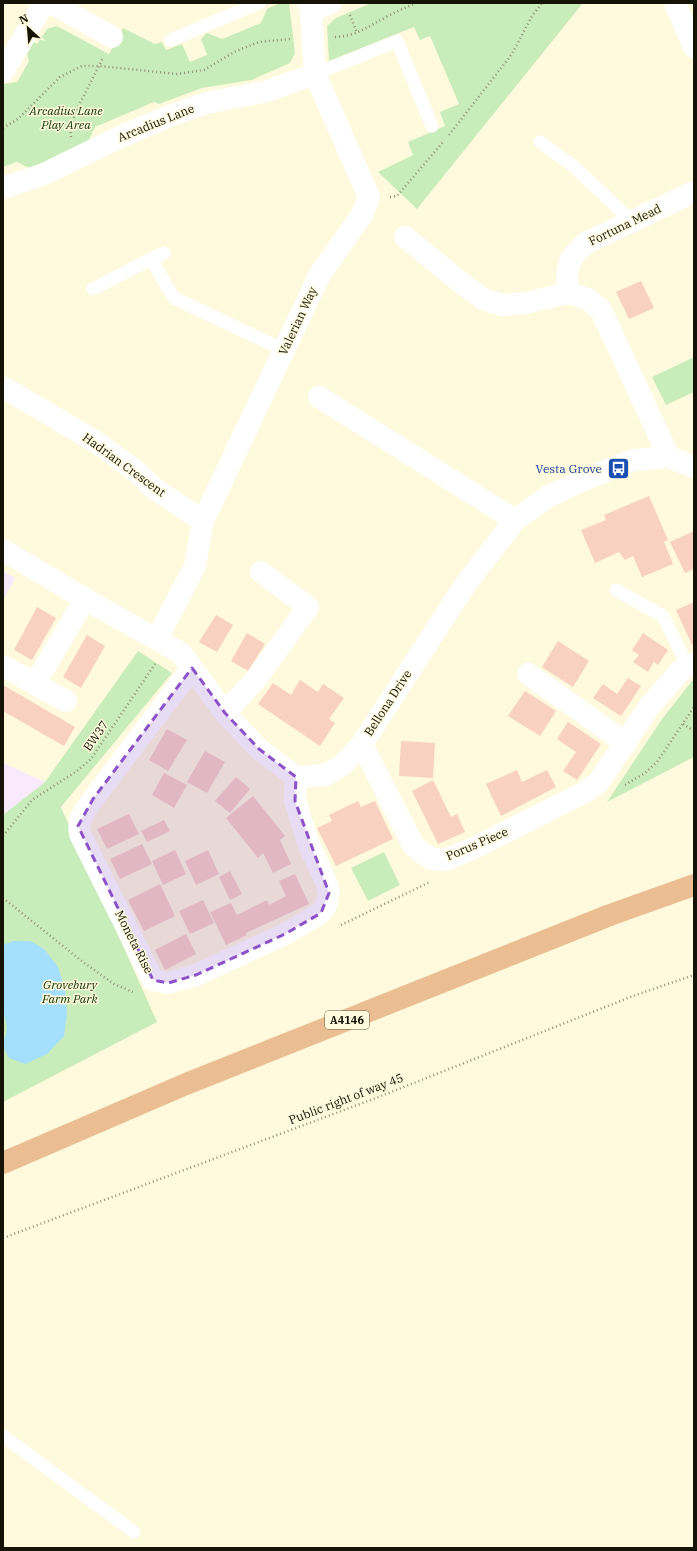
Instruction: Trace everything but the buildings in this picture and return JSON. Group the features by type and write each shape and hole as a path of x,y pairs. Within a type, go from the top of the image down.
{"highway":[{"name":"A4146","path":"3,1162 186,1084 610,915 694,885"}],"street":[{"path":"3,72 44,3"},
{"path":"51,3 112,37"},
{"path":"675,3 694,47"},
{"path":"340,6 310,7 315,74 368,197"},
{"name":"Arcadius Lane","path":"3,188 44,174 122,136 170,116 206,103 264,92 315,74"},
{"name":"Fortuna Mead","path":"568,293 566,270 574,252 586,243 632,220 694,192"},
{"name":"Valerian Way","path":"162,642 195,566 203,521 320,274 362,216 368,197"},
{"path":"405,237 483,299 502,305 525,303 568,293 588,299 601,310 669,457 694,467"},
{"name":"Hadrian Crescent","path":"3,387 96,442 137,472 152,487 203,521"},
{"path":"319,397 515,520"},
{"name":"Bellona Drive","path":"296,777 326,774 344,764 362,744 465,585 515,520 549,496 588,478 633,460 669,457"},
{"path":"3,550 50,579 181,653 225,713 259,749 296,777"},
{"path":"225,713 256,679 308,607 261,572"},
{"path":"35,684 85,599"},
{"name":"Porus Piece","path":"362,744 413,845 422,853 433,859 445,860 474,848 583,793 598,783 649,707 681,670 691,665"},
{"path":"5,667 66,701"},
{"name":"Moneta Rise","path":"192,668 93,799 80,818 78,826 80,834 153,980 168,983 196,974 285,934 321,914 326,905 329,893 326,882 309,845 294,801 296,777"},
{"path":"528,674 626,743"}],"lane":[{"path":"171,40 259,3"},
{"path":"315,74 397,42 432,126"},
{"path":"540,142 572,165 632,220"},
{"path":"93,289 164,253"},
{"path":"151,259 174,298 284,350"},
{"path":"616,590 663,616 691,665"},
{"path":"3,1436 134,1532"}],"path":[{"path":"3,128 18,119 60,77 82,66 100,66 177,74 204,70 236,51 258,42 346,37 357,33 389,15 416,3"},
{"path":"368,197 397,196 456,127 512,54 532,16 542,3"},
{"path":"340,6 357,33"},
{"path":"79,156 72,141 70,129 75,113 100,66 112,37"},
{"name":"BW37","path":"3,836 32,800 77,771 91,759 162,642"},
{"path":"694,707 683,724 694,730"},
{"path":"3,898 108,980 134,992"},
{"name":"Public right of way 45","path":"3,1238 376,1098 632,996 694,975"}],"highlighted area":[{"path":"192,668 225,713 259,749 296,777 295,801 329,893 321,913 285,934 196,975 168,983 153,980 78,826 93,799"}],"shaded area":[{"path":"3,571 15,578 3,601"},
{"path":"3,763 45,782 3,815"}],"green space":[{"name":"Arcadius Lane Play Area","path":"280,3 289,3 295,53 290,63 252,80 202,88 159,104 154,102 95,127 88,142 31,169 17,162 3,167 3,86 4,84 17,82 29,61 27,54 34,42 37,44 47,29 57,26 109,54 123,28 155,44 162,42 166,50 182,44 190,62 207,55 201,39 207,33 222,39 261,23 267,9"},
{"path":"371,3 583,3 417,209 378,172 413,155 408,142 445,126 440,112 459,104 430,36 420,40 414,27 329,61 327,26 336,18"},
{"path":"694,357 694,392 666,405 652,377"},
{"name":"Grovebury Farm Park","path":"138,651 172,673 61,807 157,1022 3,1102 3,815 45,782"},
{"path":"692,681 694,681 694,757 607,802 662,719"},
{"path":"384,852 400,885 368,901 351,868"}],"water":[{"path":"13,941 30,941 44,949 58,967 65,989 67,1015 64,1036 47,1054 25,1064 9,1058 3,1046 7,1029 3,1007 3,945"}],"place":[{"name":"Vesta Grove","path":"618,469"}]}
